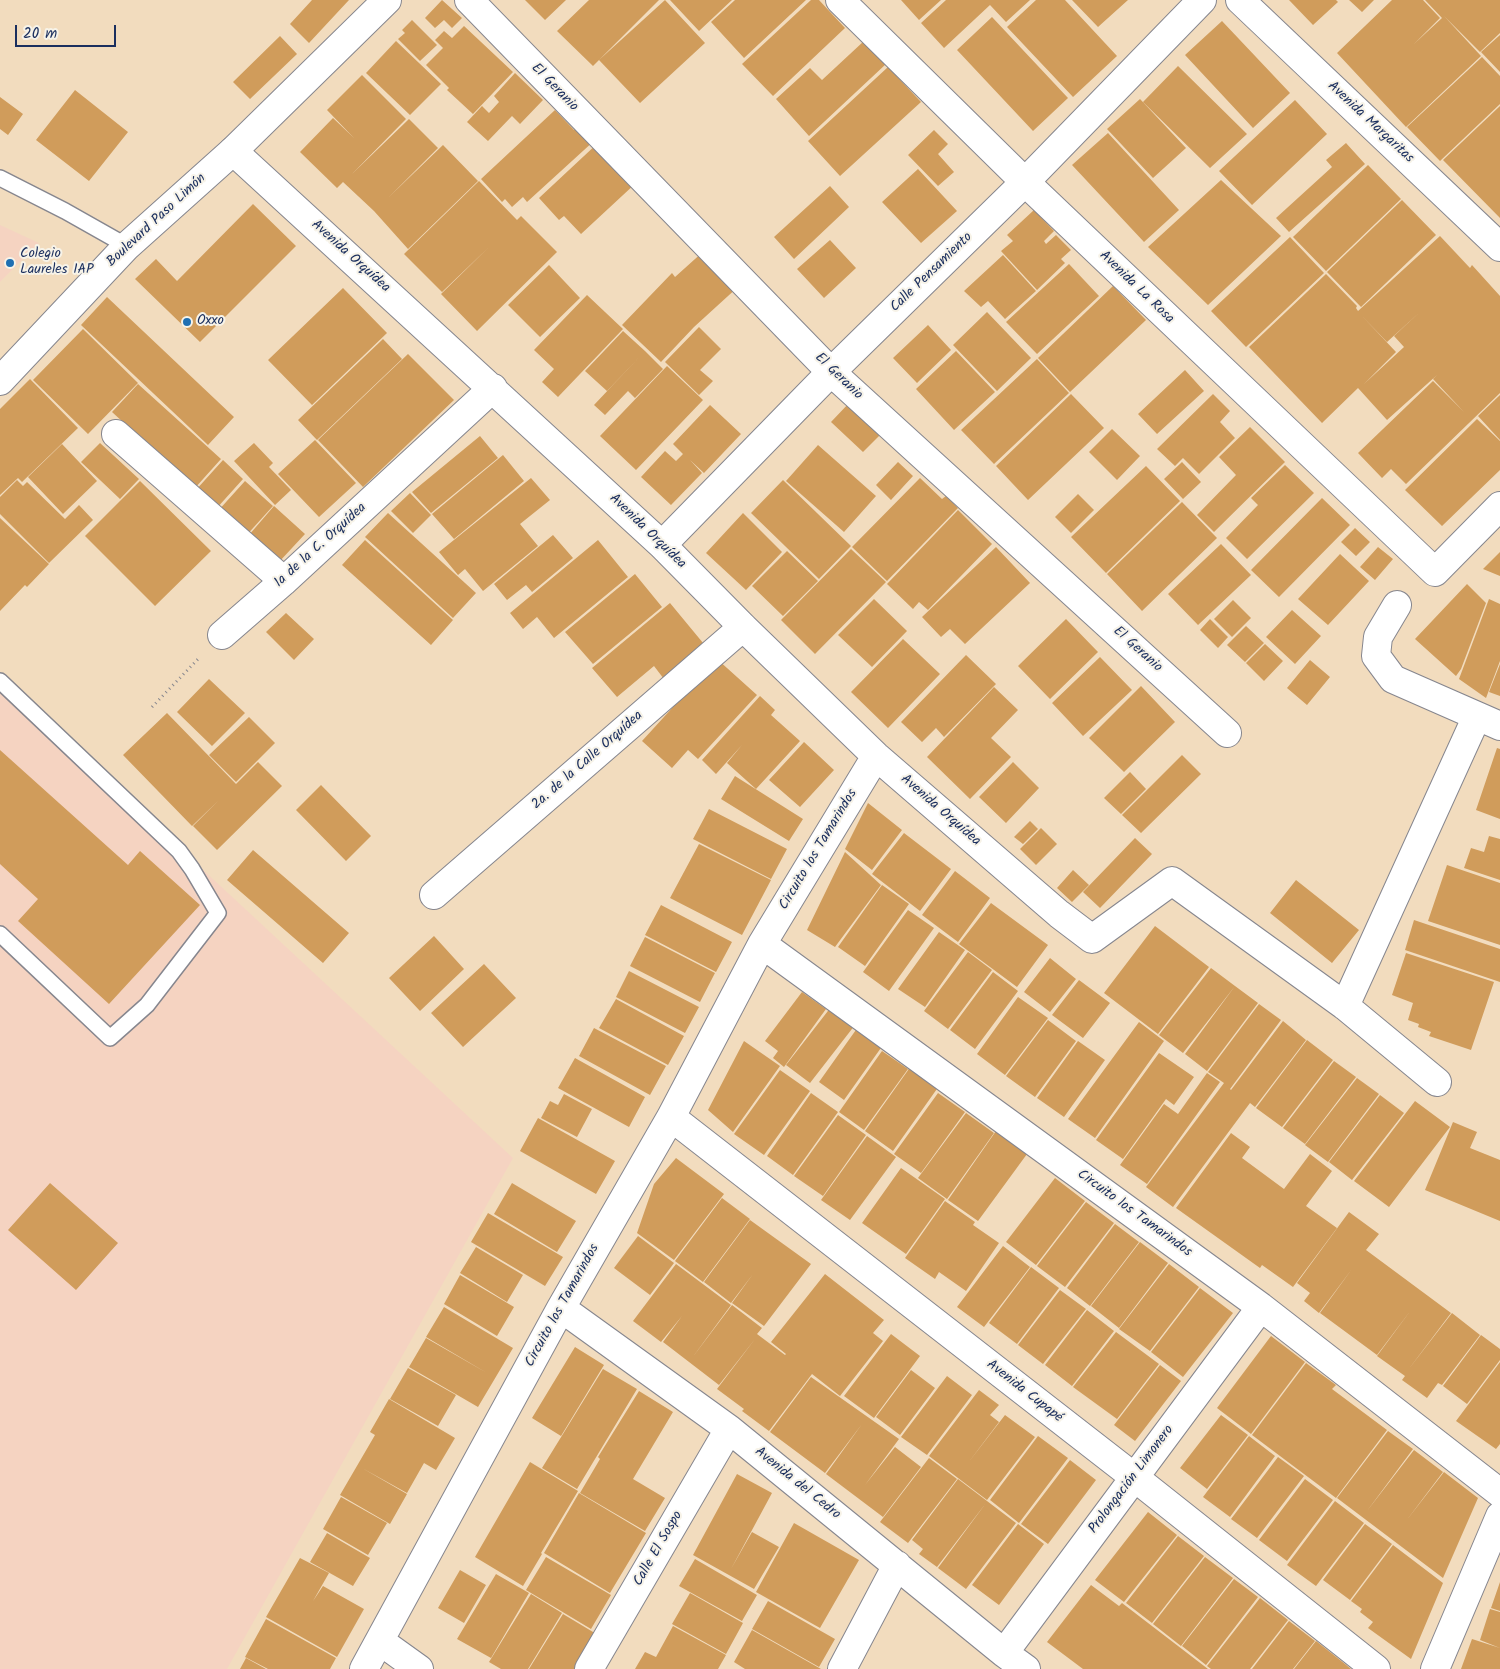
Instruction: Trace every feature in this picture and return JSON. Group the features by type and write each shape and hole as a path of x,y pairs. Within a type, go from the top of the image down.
{"street":[{"name":"Boulevard Paso Limón","path":"0,381 127,246 234,151 387,0"},
{"name":"El Geranio","path":"469,0 831,372 1227,733"},
{"name":"Avenida La Rosa","path":"840,0 1025,182 1435,572 1500,506"},
{"name":"Calle Pensamiento","path":"662,545 831,372 1025,182 1202,0"},
{"name":"Avenida Margaritas","path":"1240,0 1500,247"},
{"name":"Avenida Orquídea","path":"234,151 662,545 743,627 876,756 1059,914 1092,939 1172,881 1344,1006"},
{"name":"1a de la C. Orquídea","path":"222,635 284,581 493,388"},
{"path":"116,434 284,581"},
{"path":"1397,605 1378,637 1376,656 1393,679 1489,721 1344,1006 1437,1082"},
{"name":"2a. de la Calle Orquídea","path":"434,895 743,627"},
{"name":"Circuito los Tamarindos","path":"364,1669 561,1308 671,1117 762,944 876,756"},
{"name":"Circuito los Tamarindos","path":"762,944 1261,1307 1500,1493"},
{"name":"Avenida Cupapé","path":"671,1117 1134,1477 1376,1669"},
{"name":"Prolongación Limonero","path":"1015,1661 1134,1477 1261,1307"},
{"name":"Avenida del Cedro","path":"561,1308 729,1429 1015,1661"},
{"name":"Calle El Sospo","path":"589,1669 729,1429"},
{"path":"1435,1669 1500,1516"},
{"path":"842,1669 897,1565"},
{"path":"380,1641 419,1669"}],"lane":[{"path":"0,178 65,211 127,246"},
{"path":"0,681 179,851 218,913 147,1005 110,1038 0,934"}],"path":[{"path":"152,707 222,635"}],"shaded area":[{"name":"Colegio Laureles IAP","path":"0,225 39,243 0,282"},
{"path":"0,681 513,1158 227,1669 0,1669"}],"building":[{"path":"312,0 349,0 309,43 290,24"},
{"path":"442,0 462,18 452,28 444,20 435,28 425,18"},
{"path":"525,0 566,0 545,20"},
{"path":"589,0 659,0 593,66 557,31"},
{"path":"665,0 705,43 640,103 599,60"},
{"path":"670,0 732,0 699,31"},
{"path":"735,0 806,0 744,58 711,22"},
{"path":"811,0 819,0 845,28 773,96 742,64"},
{"path":"901,0 941,0 919,20"},
{"path":"946,0 1030,0 1006,22 990,5 944,48 921,23"},
{"path":"1036,0 1065,0 1117,56 1073,97 1007,27"},
{"path":"1072,0 1128,0 1098,27"},
{"path":"1289,0 1336,0 1338,2 1313,25"},
{"path":"1349,0 1374,0 1362,12"},
{"path":"1392,0 1423,0 1440,18 1414,44 1442,18 1425,0 1500,0 1500,33 1480,52 1444,16 1481,56 1406,127 1337,53"},
{"path":"992,17 1068,98 1033,131 957,50"},
{"path":"412,20 437,45 420,61 398,39 405,33 402,30"},
{"path":"1222,21 1290,93 1253,128 1185,55"},
{"path":"464,26 513,72 473,114 447,90 449,88 426,65 443,48 435,40 444,31 452,38"},
{"path":"1500,35 1500,72 1481,52"},
{"path":"280,36 297,54 250,99 233,82"},
{"path":"396,41 441,84 410,115 366,73"},
{"path":"864,41 886,64 809,136 776,99 810,68 822,80"},
{"path":"1482,57 1500,76 1500,104 1440,161 1407,127"},
{"path":"1178,66 1247,134 1210,168 1143,102"},
{"path":"888,67 921,102 840,176 808,141"},
{"path":"515,73 543,100 520,124 512,116 488,141 467,122 482,106 489,113 499,102 494,96"},
{"path":"362,75 406,119 352,174 409,119 438,148 389,197 443,145 478,181 408,249 374,211 343,182 337,188 300,152 333,118 354,138 327,110"},
{"path":"75,90 128,132 89,181 36,140"},
{"path":"0,97 23,114 8,135 0,129"},
{"path":"1140,99 1186,148 1153,178 1107,129"},
{"path":"1295,100 1327,134 1252,205 1219,171"},
{"path":"1500,106 1500,218 1443,160"},
{"path":"555,110 574,130 581,124 595,140 527,202 523,197 512,207 505,199 502,202 481,179"},
{"path":"934,130 948,144 938,154 954,172 938,186 908,155"},
{"path":"1108,133 1179,210 1144,242 1072,165"},
{"path":"599,142 636,183 581,234 564,216 559,220 539,198"},
{"path":"1346,143 1365,164 1289,232 1276,218 1332,167 1326,160"},
{"path":"1368,165 1401,199 1326,271 1293,237"},
{"path":"918,169 957,211 921,243 882,202"},
{"path":"1221,180 1281,236 1208,305 1148,247"},
{"path":"479,181 517,220 521,216 557,252 477,331 441,294 489,247 442,292 404,254"},
{"path":"830,186 849,207 794,259 774,237"},
{"path":"1402,200 1436,235 1361,307 1327,272"},
{"path":"253,204 296,246 200,342 135,279 156,259 177,281"},
{"path":"1034,210 1054,231 1044,241 1046,244 1056,235 1071,250 1061,259 1065,263 1037,290 1001,251 1013,241 1007,235"},
{"path":"1440,236 1470,268 1472,265 1500,296 1500,393 1406,484 1391,469 1382,478 1358,453 1433,381 1464,412 1433,379 1437,375 1387,420 1358,388 1322,423 1249,347 1326,274 1357,306 1358,311","holes":["1421,311 1394,336 1404,347 1364,384 1396,352 1361,315 1387,342"]},
{"path":"1290,237 1324,273 1246,347 1211,311"},
{"path":"830,240 856,268 824,298 797,269"},
{"path":"705,250 739,286 694,327 661,362 622,325 672,273 675,277"},
{"path":"1003,255 1036,291 1005,319 988,301 981,307 964,291"},
{"path":"1069,264 1099,296 1037,354 1006,322"},
{"path":"549,265 580,298 540,337 508,305"},
{"path":"1113,286 1146,320 1070,392 1038,358"},
{"path":"343,288 387,333 312,405 268,360"},
{"path":"587,295 623,329 558,397 542,382 554,369 534,350"},
{"path":"107,297 234,417 208,445 81,325"},
{"path":"987,312 1031,358 997,391 953,345"},
{"path":"928,325 951,350 917,383 893,358"},
{"path":"699,327 721,349 700,370 713,381 699,395 665,362"},
{"path":"83,329 138,383 88,434 33,380"},
{"path":"623,331 645,351 607,391 585,371"},
{"path":"383,339 402,359 317,440 298,420"},
{"path":"645,351 663,369 635,398 628,391 605,415 594,405"},
{"path":"956,351 995,392 954,430 916,389"},
{"path":"408,354 454,400 363,487 318,440"},
{"path":"1037,359 1069,393 994,464 961,430"},
{"path":"667,366 703,400 636,470 600,436"},
{"path":"1185,370 1204,391 1157,434 1138,414"},
{"path":"30,379 78,428 22,482 18,478 0,495 0,409"},
{"path":"138,384 221,459 195,488 112,412"},
{"path":"1071,394 1104,428 1028,500 996,466"},
{"path":"1213,394 1230,411 1220,422 1235,438 1199,474 1183,458 1175,466 1157,449"},
{"path":"1500,395 1500,440 1478,416"},
{"path":"850,402 883,432 863,452 831,422"},
{"path":"710,405 741,434 704,473 690,460 702,473 671,505 641,477 665,451 676,461 683,454 673,444"},
{"path":"1477,419 1500,441 1500,470 1442,526 1405,490"},
{"path":"1250,427 1285,462 1214,532 1197,515 1236,475 1219,457"},
{"path":"1112,429 1140,456 1117,480 1089,452"},
{"path":"480,436 498,458 431,513 412,492"},
{"path":"315,440 356,483 319,517 278,474"},
{"path":"100,443 139,479 120,499 81,462"},
{"path":"254,443 273,463 269,467 291,490 275,505 234,461"},
{"path":"62,444 97,481 63,514 28,477"},
{"path":"818,445 876,496 844,532 786,481"},
{"path":"503,455 524,481 454,539 432,514"},
{"path":"223,460 243,479 216,509 195,491"},
{"path":"898,462 913,476 891,500 876,485"},
{"path":"1182,462 1201,482 1183,499 1164,479"},
{"path":"1285,465 1314,493 1247,559 1226,538 1258,505 1251,498"},
{"path":"1146,466 1180,501 1106,573 1071,537"},
{"path":"531,478 550,500 520,524 538,546 483,591 465,569 458,575 439,552"},
{"path":"920,478 942,499 946,496 958,508 887,581 852,547"},
{"path":"17,480 23,486 27,482 65,519 79,505 93,520 49,563 0,514 0,497"},
{"path":"783,480 851,546 819,579 751,513"},
{"path":"140,481 211,551 155,606 85,536"},
{"path":"245,481 273,506 244,538 217,512"},
{"path":"410,493 431,515 413,533 391,511"},
{"path":"1078,494 1094,510 1071,533 1055,517"},
{"path":"1322,498 1350,525 1279,597 1251,570"},
{"path":"1182,502 1217,538 1142,611 1107,574"},
{"path":"274,506 305,534 279,562 249,535"},
{"path":"958,510 992,544 928,610 919,602 913,609 887,584"},
{"path":"388,513 476,593 453,618 365,537"},
{"path":"743,513 782,552 746,590 706,553"},
{"path":"0,518 49,564 0,611"},
{"path":"1355,528 1370,542 1356,556 1341,542"},
{"path":"553,535 573,558 532,592 526,585 507,600 494,584"},
{"path":"365,540 453,620 431,645 342,565"},
{"path":"598,540 628,577 554,638 537,617 523,629 510,613"},
{"path":"1221,544 1251,575 1198,625 1168,594"},
{"path":"996,547 1030,583 965,644 950,629 941,637 922,617"},
{"path":"1378,547 1393,559 1375,580 1360,567"},
{"path":"851,549 886,582 815,654 781,620"},
{"path":"787,551 818,581 783,616 752,586"},
{"path":"1500,552 1500,576 1483,569"},
{"path":"1340,554 1369,581 1328,625 1298,599"},
{"path":"635,574 662,607 593,664 565,632"},
{"path":"1467,584 1486,603 1461,669 1456,676 1415,639"},
{"path":"874,599 907,631 872,667 838,635"},
{"path":"1489,599 1500,604 1500,661 1486,698 1459,679"},
{"path":"1233,600 1251,618 1232,637 1214,619"},
{"path":"670,603 708,649 667,683 654,666 617,697 592,668"},
{"path":"1292,610 1321,636 1295,664 1266,637"},
{"path":"286,613 314,639 294,660 266,632"},
{"path":"1066,619 1098,652 1050,699 1018,666"},
{"path":"1210,619 1228,637 1218,648 1200,630"},
{"path":"1246,626 1264,643 1245,662 1227,645"},
{"path":"903,639 940,674 888,728 851,692"},
{"path":"1265,644 1283,661 1264,681 1246,663"},
{"path":"966,655 996,684 944,737 936,728 922,742 901,722"},
{"path":"1100,657 1132,690 1083,736 1052,703"},
{"path":"717,659 757,695 698,759 688,750 672,768 642,741"},
{"path":"1310,660 1330,677 1307,705 1287,688"},
{"path":"1500,664 1500,696 1489,692"},
{"path":"209,679 245,713 212,746 177,712"},
{"path":"1141,686 1175,722 1124,772 1089,738"},
{"path":"994,687 1018,710 991,738 1011,757 970,799 927,757"},
{"path":"760,696 775,710 771,715 800,741 756,789 727,763 742,745 716,774 702,760"},
{"path":"167,713 236,784 258,762 282,786 217,850 193,826 218,801 192,826 123,755"},
{"path":"249,717 275,743 236,782 209,755"},
{"path":"804,742 834,770 800,807 769,780"},
{"path":"1497,748 1500,749 1500,819 1476,810"},
{"path":"0,750 128,865 140,851 200,905 109,1004 18,921 38,899 0,864"},
{"path":"1182,755 1201,774 1141,833 1122,815"},
{"path":"1013,762 1039,788 1006,823 979,797"},
{"path":"1130,772 1146,789 1121,814 1104,798"},
{"path":"735,776 803,819 789,841 721,799"},
{"path":"321,785 371,836 346,861 296,810"},
{"path":"868,803 902,830 872,870 845,849"},
{"path":"709,809 787,849 771,879 693,839"},
{"path":"1030,821 1038,829 1023,844 1014,837"},
{"path":"1041,828 1057,844 1036,865 1020,849"},
{"path":"904,833 951,869 920,911 872,874"},
{"path":"1489,836 1500,839 1500,880 1464,868 1471,848 1484,852"},
{"path":"1135,838 1152,854 1100,908 1083,892"},
{"path":"699,844 771,880 742,935 670,898"},
{"path":"253,850 349,933 323,963 227,880"},
{"path":"845,852 881,885 835,947 807,930"},
{"path":"1447,865 1500,883 1500,945 1428,921"},
{"path":"1073,870 1089,885 1072,902 1057,888"},
{"path":"955,871 990,898 958,942 922,915"},
{"path":"1296,880 1359,930 1332,963 1270,913"},
{"path":"882,885 909,904 865,966 838,947"},
{"path":"991,903 1048,945 1017,987 959,944"},
{"path":"661,905 732,942 716,972 645,935"},
{"path":"908,910 934,928 889,991 863,972"},
{"path":"1414,920 1500,949 1500,982 1405,950"},
{"path":"1155,926 1209,967 1158,1034 1104,993"},
{"path":"939,932 965,950 925,1007 898,989"},
{"path":"434,936 464,969 420,1011 389,978"},
{"path":"645,937 715,973 700,1002 630,966"},
{"path":"968,952 992,970 948,1029 924,1011"},
{"path":"1406,953 1494,982 1471,1050 1429,1036 1431,1032 1418,1027 1419,1024 1408,1020 1413,1003 1392,995"},
{"path":"1050,958 1076,979 1050,1012 1024,992"},
{"path":"484,964 516,998 463,1047 431,1013"},
{"path":"1211,968 1235,986 1183,1053 1159,1035"},
{"path":"629,971 699,1007 685,1033 616,997"},
{"path":"993,972 1018,991 975,1049 950,1030"},
{"path":"1079,980 1110,1003 1083,1038 1052,1015"},
{"path":"1235,986 1258,1003 1207,1071 1185,1054"},
{"path":"802,992 826,1009 784,1067 773,1058 778,1051 765,1041"},
{"path":"1018,997 1048,1018 1005,1075 977,1054"},
{"path":"616,999 684,1036 668,1065 599,1028"},
{"path":"1259,1004 1281,1020 1231,1090 1283,1021 1306,1040 1255,1107 1250,1103 1173,1207 1146,1187 1224,1083 1208,1072"},
{"path":"831,1007 855,1025 810,1083 786,1065"},
{"path":"1048,1020 1076,1041 1035,1097 1006,1076"},
{"path":"1139,1022 1164,1041 1095,1138 1068,1119"},
{"path":"858,1027 883,1045 844,1100 819,1082"},
{"path":"594,1028 666,1066 650,1095 579,1056"},
{"path":"1307,1040 1333,1060 1282,1127 1256,1108"},
{"path":"744,1041 780,1066 733,1132 708,1110"},
{"path":"1078,1041 1105,1060 1064,1117 1037,1098"},
{"path":"882,1051 908,1069 864,1130 839,1112"},
{"path":"1159,1053 1194,1077 1174,1105 1166,1099 1123,1159 1096,1140"},
{"path":"575,1058 645,1097 629,1127 558,1088"},
{"path":"1334,1061 1356,1077 1305,1144 1283,1128"},
{"path":"911,1066 939,1086 893,1151 865,1131"},
{"path":"780,1070 810,1091 764,1155 734,1134"},
{"path":"1207,1073 1220,1082 1147,1184 1120,1165 1164,1104 1178,1114"},
{"path":"1357,1078 1379,1094 1328,1162 1305,1145"},
{"path":"811,1093 838,1112 793,1175 767,1156"},
{"path":"938,1093 965,1112 921,1173 894,1154"},
{"path":"564,1094 592,1109 577,1137 541,1118 550,1101 558,1105"},
{"path":"1380,1095 1404,1113 1352,1180 1329,1162"},
{"path":"1415,1101 1450,1127 1389,1207 1354,1181"},
{"path":"966,1113 994,1133 947,1199 918,1178"},
{"path":"838,1115 866,1135 823,1196 794,1176"},
{"path":"538,1118 615,1161 596,1194 520,1151"},
{"path":"1453,1122 1477,1132 1470,1148 1500,1160 1500,1221 1425,1190"},
{"path":"996,1131 1027,1154 978,1221 948,1200"},
{"path":"1231,1133 1250,1147 1242,1158 1284,1189 1310,1154 1332,1171 1306,1206 1337,1228 1293,1287 1262,1265 1260,1268 1176,1208"},
{"path":"867,1136 896,1157 850,1220 821,1200"},
{"path":"676,1158 724,1194 674,1260 637,1233 654,1184"},
{"path":"901,1168 945,1199 906,1254 862,1223"},
{"path":"1055,1178 1085,1201 1036,1265 1006,1242"},
{"path":"50,1183 118,1243 76,1290 8,1230"},
{"path":"512,1183 576,1221 557,1252 494,1214"},
{"path":"722,1198 750,1219 703,1282 675,1261"},
{"path":"945,1201 975,1222 973,1225 999,1243 966,1291 939,1272 935,1279 905,1258"},
{"path":"1086,1202 1114,1223 1065,1287 1037,1266"},
{"path":"1349,1212 1379,1234 1366,1250 1451,1313 1408,1370 1452,1313 1480,1335 1442,1385 1438,1383 1427,1398 1402,1380 1405,1376 1377,1356 1411,1310 1377,1355 1320,1313 1352,1269 1319,1313 1304,1301 1310,1293 1297,1283"},
{"path":"488,1213 563,1257 545,1286 471,1242"},
{"path":"750,1220 811,1264 764,1326 732,1303 753,1274 731,1303 704,1282"},
{"path":"1115,1224 1139,1242 1090,1306 1067,1288"},
{"path":"638,1236 674,1263 650,1295 614,1268"},
{"path":"1140,1242 1168,1263 1119,1328 1091,1306"},
{"path":"1003,1246 1030,1267 984,1327 957,1307"},
{"path":"476,1247 523,1275 507,1302 460,1273"},
{"path":"676,1264 731,1305 692,1358 732,1305 762,1328 757,1334 785,1355 771,1342 825,1274 884,1320 873,1333 883,1341 840,1396 812,1374 769,1431 717,1389 755,1339 719,1385 663,1342 682,1316 661,1342 633,1321"},
{"path":"1169,1264 1199,1287 1150,1351 1119,1329"},
{"path":"1031,1267 1059,1288 1017,1344 989,1323"},
{"path":"460,1275 514,1307 497,1336 444,1304"},
{"path":"1200,1288 1233,1313 1183,1377 1151,1352"},
{"path":"1060,1290 1086,1309 1043,1364 1018,1345"},
{"path":"444,1307 513,1348 478,1407 409,1367 426,1338 487,1373 426,1337"},
{"path":"1087,1310 1114,1331 1072,1386 1045,1365"},
{"path":"1116,1332 1159,1364 1117,1419 1073,1387"},
{"path":"891,1334 920,1356 874,1418 844,1396"},
{"path":"1481,1335 1500,1349 1500,1360 1467,1404 1443,1386"},
{"path":"1271,1336 1305,1362 1251,1434 1217,1408"},
{"path":"575,1347 604,1365 561,1436 532,1418"},
{"path":"1500,1362 1500,1444 1496,1449 1456,1421"},
{"path":"1306,1363 1336,1385 1332,1389 1387,1430 1336,1498 1252,1435"},
{"path":"1160,1365 1181,1381 1135,1441 1114,1425"},
{"path":"408,1368 456,1395 438,1426 390,1399"},
{"path":"603,1369 637,1389 577,1489 542,1468"},
{"path":"911,1370 935,1388 900,1435 876,1417"},
{"path":"947,1376 972,1395 927,1455 901,1437"},
{"path":"811,1377 899,1439 865,1485 895,1447 921,1467 883,1517 826,1474 862,1424 825,1473 770,1432"},
{"path":"979,1390 999,1405 990,1415 999,1422 968,1463 1005,1415 1035,1437 987,1500 929,1456"},
{"path":"639,1391 673,1412 633,1479 665,1498 645,1531 580,1493 600,1459 598,1457"},
{"path":"389,1399 455,1438 436,1470 424,1463 407,1493 362,1468 407,1494 390,1524 340,1495 375,1435 370,1432"},
{"path":"1221,1415 1248,1435 1207,1489 1180,1468"},
{"path":"1388,1431 1413,1449 1367,1511 1414,1450 1443,1472 1406,1521 1444,1472 1478,1498 1443,1578 1337,1498"},
{"path":"1038,1436 1068,1458 1019,1523 990,1500"},
{"path":"1249,1436 1275,1456 1230,1517 1203,1497"},
{"path":"1278,1457 1304,1476 1257,1538 1231,1519"},
{"path":"929,1458 957,1479 908,1543 880,1522"},
{"path":"1070,1460 1096,1480 1048,1544 1021,1524"},
{"path":"530,1462 578,1491 523,1586 475,1557"},
{"path":"737,1474 772,1493 731,1569 752,1532 779,1547 754,1589 693,1555"},
{"path":"958,1479 1016,1523 966,1589 938,1568 986,1503 937,1567 919,1554 923,1549 912,1540"},
{"path":"1305,1479 1333,1500 1287,1561 1259,1540"},
{"path":"579,1493 646,1533 610,1593 544,1553"},
{"path":"341,1497 387,1523 368,1555 323,1529"},
{"path":"1335,1501 1364,1523 1316,1586 1287,1565"},
{"path":"1148,1512 1177,1535 1124,1602 1095,1580"},
{"path":"794,1523 859,1560 820,1628 756,1592"},
{"path":"1018,1524 1044,1544 999,1605 972,1585"},
{"path":"1365,1524 1392,1544 1350,1600 1323,1580"},
{"path":"327,1533 370,1558 353,1586 310,1562"},
{"path":"1178,1536 1204,1556 1152,1623 1126,1603"},
{"path":"1393,1545 1443,1583 1411,1659 1368,1628 1373,1622 1360,1612 1362,1609 1351,1601"},
{"path":"546,1557 611,1595 591,1629 526,1590"},
{"path":"1205,1557 1233,1578 1181,1646 1153,1624"},
{"path":"300,1558 329,1573 313,1601 323,1586 364,1609 337,1657 266,1617"},
{"path":"695,1559 757,1595 742,1621 679,1586"},
{"path":"460,1570 486,1585 464,1623 438,1608"},
{"path":"496,1574 529,1593 491,1658 457,1639"},
{"path":"1234,1579 1258,1597 1206,1665 1182,1646"},
{"path":"1500,1582 1500,1611 1491,1608"},
{"path":"1091,1585 1119,1606 1122,1603 1208,1669 1083,1669 1047,1642"},
{"path":"690,1593 743,1623 726,1654 672,1624"},
{"path":"531,1594 562,1613 528,1669 501,1669 489,1662"},
{"path":"1260,1598 1288,1620 1250,1669 1211,1669 1207,1666"},
{"path":"768,1601 835,1639 819,1667 752,1629"},
{"path":"1490,1609 1500,1612 1500,1648 1480,1640"},
{"path":"563,1614 598,1635 577,1669 529,1669"},
{"path":"266,1619 336,1658 330,1669 268,1669 245,1657"},
{"path":"1289,1621 1315,1641 1293,1669 1252,1669"},
{"path":"673,1626 726,1655 718,1669 635,1669 645,1652 656,1657"},
{"path":"752,1630 821,1669 745,1669 734,1662"},
{"path":"1472,1639 1500,1648 1500,1669 1461,1669"},
{"path":"1316,1641 1345,1664 1351,1669 1294,1669"},
{"path":"246,1658 266,1669 240,1669"}],"place":[{"name":"Colegio Laureles IAP","path":"10,263"},
{"name":"Oxxo","path":"187,322"}]}
